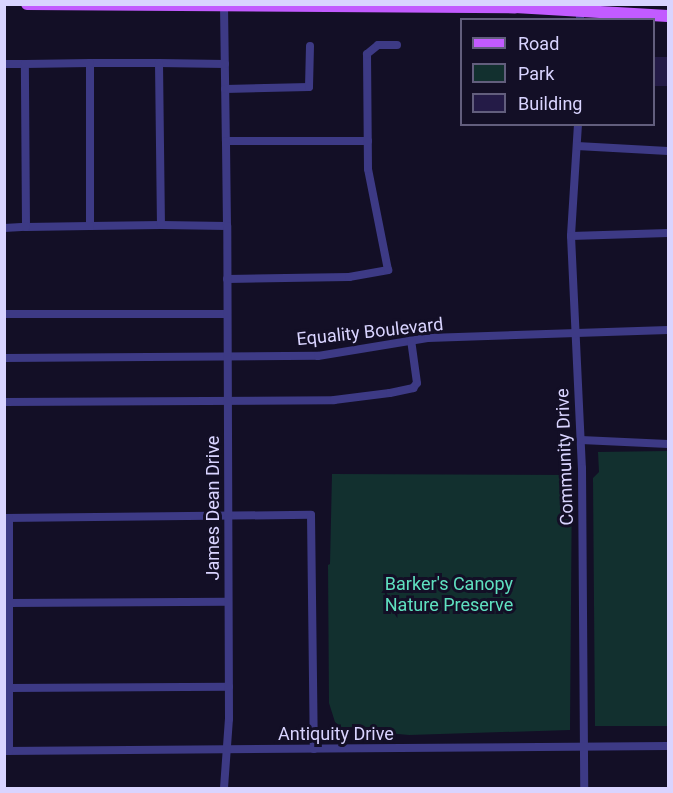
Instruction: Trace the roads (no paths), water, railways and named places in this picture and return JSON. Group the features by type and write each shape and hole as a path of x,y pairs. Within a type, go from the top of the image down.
{"main road":[{"path":"27,4 669,16"}],"street":[{"name":"James Dean Drive","path":"224,6 229,687 224,789"},
{"path":"227,279 350,277 388,270 368,169 367,54 378,45 397,45"},
{"path":"225,89 309,87 310,46"},
{"path":"90,63 90,226"},
{"path":"159,63 161,225"},
{"path":"4,64 225,63"},
{"path":"25,64 26,227"},
{"name":"Community Drive","path":"578,126 571,236 581,440 584,789"},
{"path":"226,141 368,141"},
{"path":"577,146 669,151"},
{"path":"4,228 227,226"},
{"path":"571,236 669,233"},
{"path":"4,314 227,314"},
{"name":"Equality Boulevard","path":"4,358 318,356 411,340 668,330"},
{"path":"4,402 334,400 413,388 417,383 417,373 411,340"},
{"path":"581,440 669,444"},
{"path":"7,751 9,603 7,518 311,515 314,749"},
{"path":"9,603 228,602"},
{"path":"9,688 229,687"},
{"name":"Antiquity Drive","path":"7,751 669,746"}],"park label":[{"name":"Barker's Canopy Nature Preserve","path":"449,595"}]}
